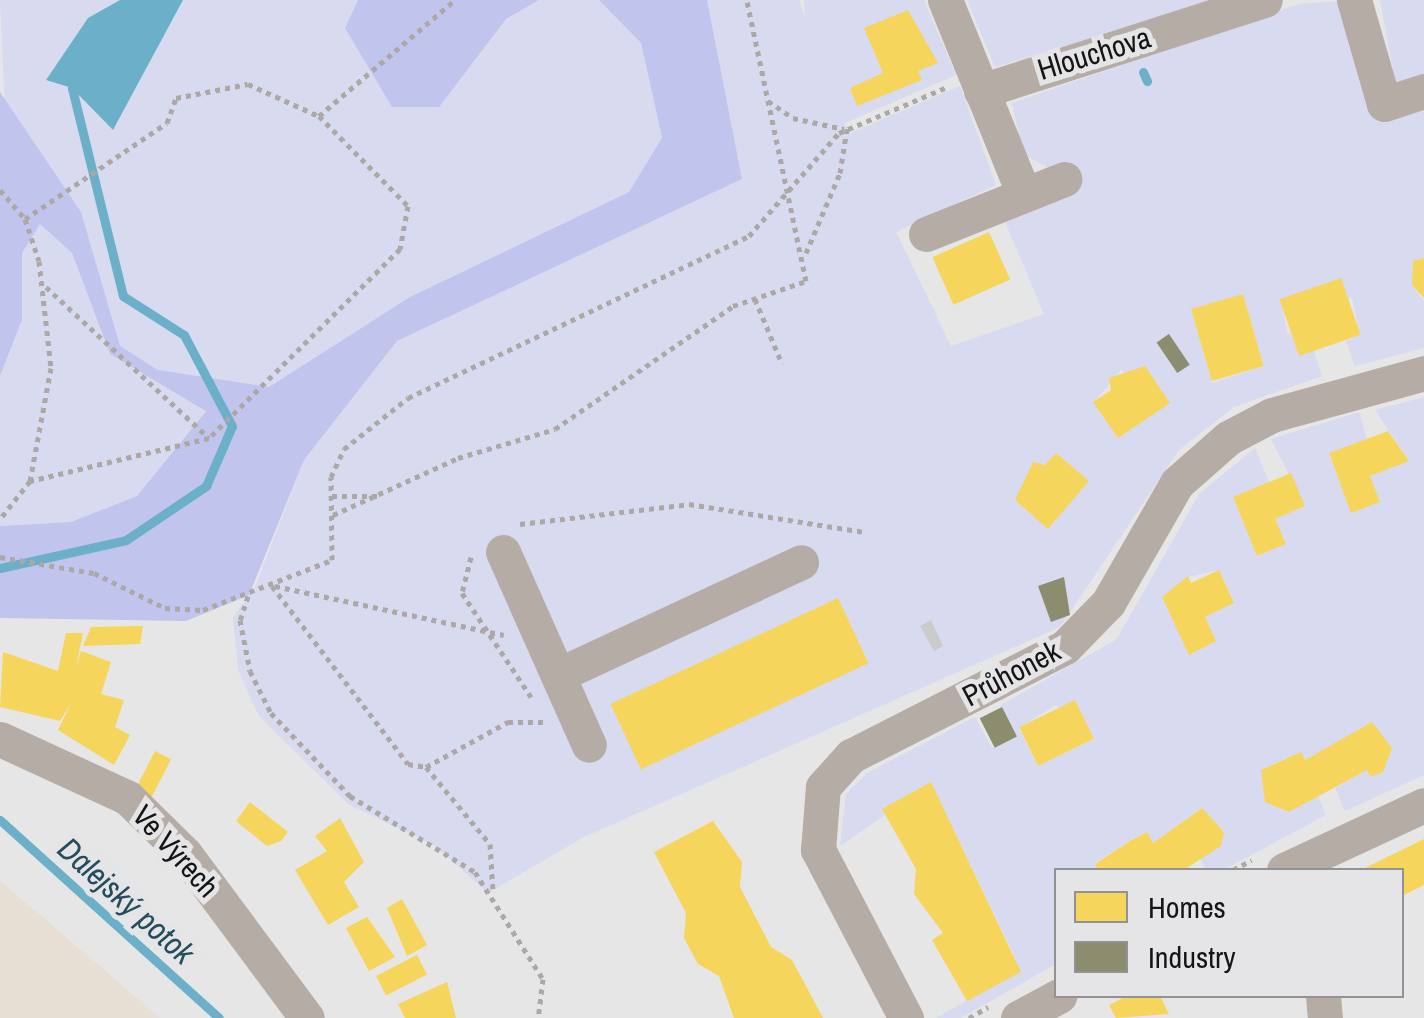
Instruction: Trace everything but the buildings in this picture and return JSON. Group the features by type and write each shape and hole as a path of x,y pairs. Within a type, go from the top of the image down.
{"street":[{"path":"946,0 1024,195"},
{"name":"Hlouchova","path":"978,83 1265,0"},
{"path":"1354,0 1384,104 1424,91"},
{"path":"926,234 1064,179"},
{"name":"Průhonek","path":"906,1018 818,850 823,786 851,756 1065,647 1108,603 1177,484 1228,438 1272,414 1424,373"},
{"path":"497,541 590,745"},
{"path":"558,674 802,562"},
{"name":"Ve Výrech","path":"0,740 128,798 185,854 307,1018"},
{"path":"1303,865 1424,804"},
{"path":"1018,1018 1055,998"}],"path":[{"path":"319,116 455,0"},
{"path":"332,515 387,496 458,458 555,429 755,300 806,281 805,254 747,0"},
{"path":"0,557 67,568 166,608 203,610 332,560 332,496 344,449 408,398 748,236 848,129 978,83"},
{"path":"25,219 50,196 167,123 176,98 248,84 319,116 408,206 400,248 209,438 30,481"},
{"path":"768,101 812,124 848,129"},
{"path":"805,254 840,173 848,129"},
{"path":"0,190 25,219 44,285 47,428 30,481 0,520"},
{"path":"44,285 209,438"},
{"path":"755,300 782,364"},
{"path":"332,496 387,496"},
{"path":"272,586 408,764 426,767 508,722 556,723 482,630 462,593 464,564 497,541 689,504 863,532"},
{"path":"272,586 542,640"},
{"path":"248,595 243,637 271,712 350,796 449,851 492,894 543,979 538,1018"},
{"path":"426,767 490,844 492,894"}],"shaded area":[{"path":"0,0 120,0 88,18 46,80 72,88 113,130 183,0 358,0 345,28 438,107 506,19 539,0 599,0 641,43 662,139 629,192 410,297 269,387 213,384 158,370 119,346 81,212 5,109"},
{"path":"120,0 183,0 113,130 72,88 46,80 88,18"},
{"path":"358,0 539,0 506,19 439,107 392,107 345,28"},
{"path":"599,0 707,0 742,179 397,341 304,460 249,595 186,621 0,618 0,526 71,522 137,496 206,411 110,354 72,253 40,224 22,253 22,320 0,376 0,92 81,212 120,346 158,370 269,387 410,297 629,192 662,138 641,43"},
{"path":"707,0 799,0 805,18 804,0 924,0 956,75 845,123 850,133 960,86 996,185 896,232 951,346 1044,314 1003,217 1049,168 1023,154 1012,103 1299,4 1341,1 1372,117 1424,104 1424,258 1412,285 1424,301 1424,348 1355,366 1346,341 1360,335 1352,298 1281,300 1287,332 1314,351 1322,376 1234,407 1179,450 1060,627 584,837 488,893 435,846 348,804 259,716 238,670 233,617 255,587 304,460 397,341 742,179","holes":["1243,294 1264,366 1212,383 1193,315","1120,370 1131,376 1143,421 1118,438 1094,403","1056,453 1089,481 1048,528 1015,501 1033,463 1045,465"]},
{"path":"967,0 1217,0 995,67"},
{"path":"1380,0 1424,0 1424,80 1396,86"},
{"path":"40,224 72,253 110,354 206,410 137,496 72,522 0,526 0,376 22,320 22,253"},
{"path":"1424,397 1424,775 1345,811 1335,788 1367,770 1383,772 1392,748 1371,723 1305,760 1301,752 1262,769 1265,802 1289,812 1316,792 1326,815 1227,868 1205,868 1199,857 1224,832 1201,808 1153,843 1147,832 1131,840 1095,863 1097,868 1054,868 1054,965 961,1018 936,1018 1020,971 1012,951 931,783 840,846 846,794 867,773 975,717 992,748 1016,736 1001,705 1117,639 1199,494 1255,448 1269,482 1233,498 1258,556 1285,543 1275,519 1305,506 1271,439 1359,412 1367,439 1329,454 1351,512 1380,502 1370,476 1409,461 1375,410","holes":["1219,570 1234,602 1205,617 1216,641 1189,654 1162,597 1188,577","1056,705 1094,739 1038,766 1019,728"]},
{"path":"0,881 59,931 160,1018 0,1018"}],"waterway":[{"path":"1143,72 1147,81"},
{"path":"0,568 126,540 206,486 232,426 184,335 123,296 72,88 77,78"},
{"name":"Dalejský potok","path":"0,820 219,1018"}]}
